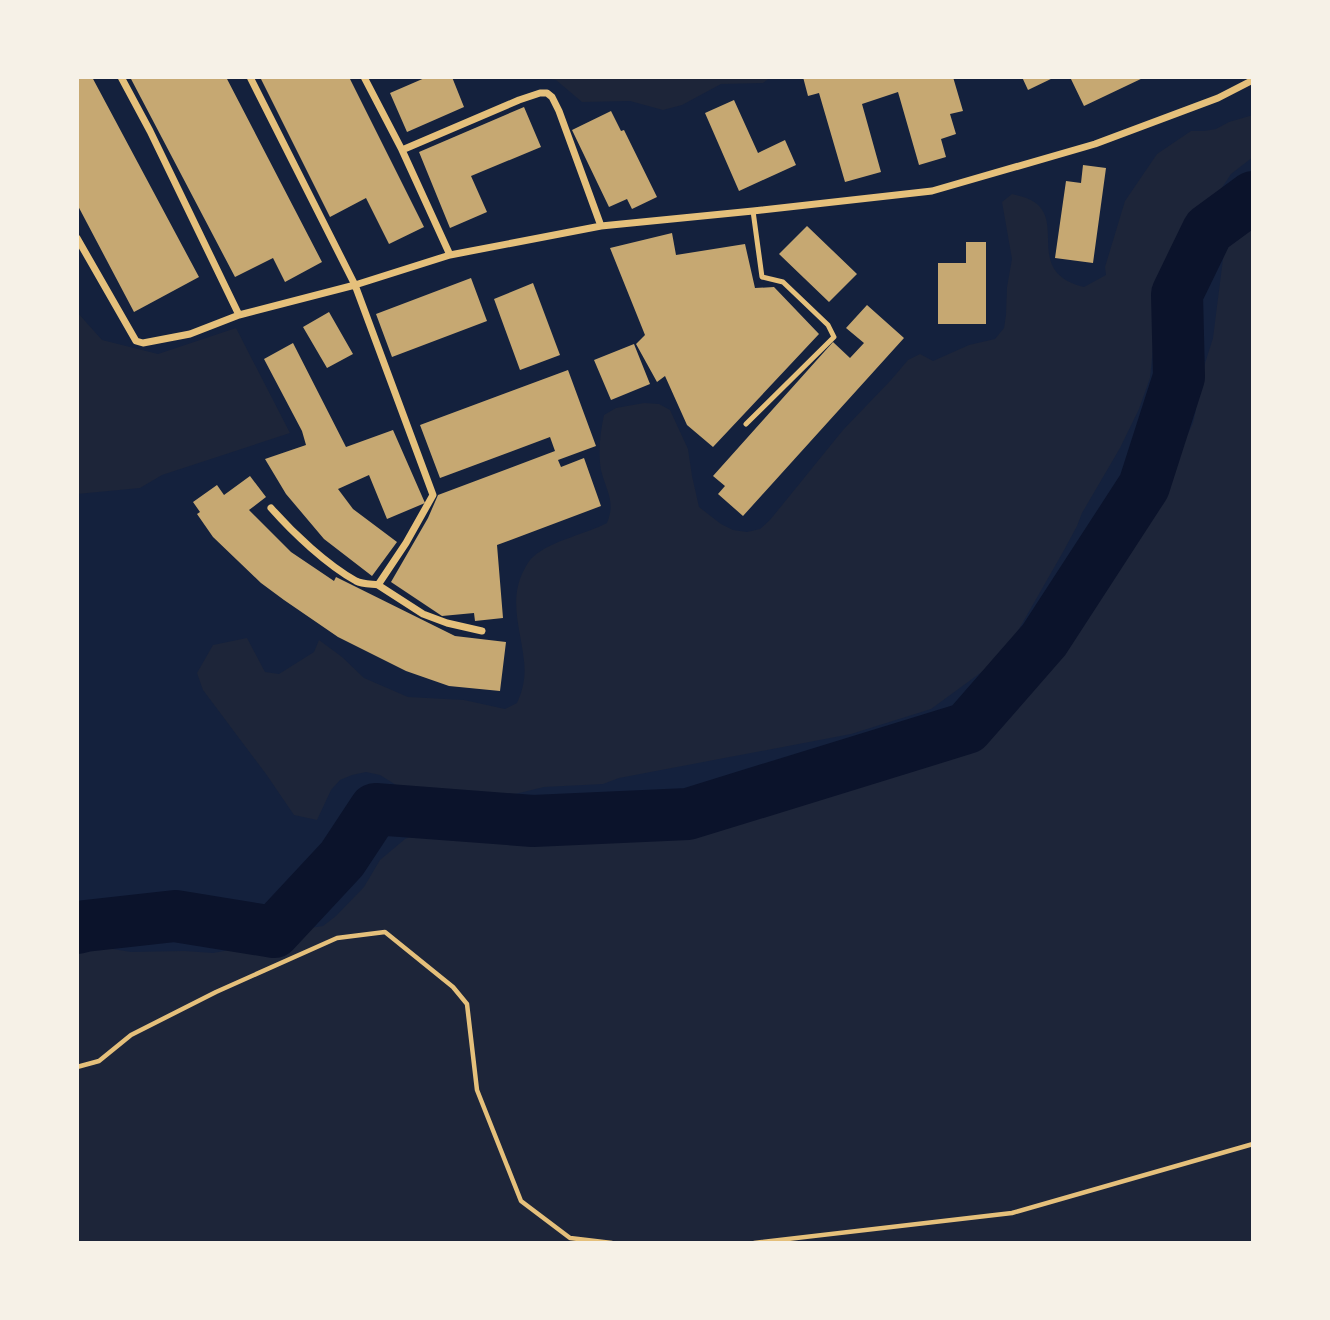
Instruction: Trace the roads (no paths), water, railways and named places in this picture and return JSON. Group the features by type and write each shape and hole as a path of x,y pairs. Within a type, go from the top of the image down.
{"street":[{"path":"121,77 239,315"},
{"path":"250,77 355,285 433,495 378,585"},
{"path":"364,77 402,150 450,255"},
{"path":"77,238 136,341 143,343 190,334 239,315 355,285 450,255 601,226 932,191 1095,144 1218,98 1253,80"},
{"path":"402,150 519,100 547,93 559,111 601,226"},
{"path":"271,508 298,536 358,583 378,585 423,614 482,631"}],"lane":[{"path":"746,424 834,337 828,325 783,282 762,278 753,211"}],"waterway":[{"path":"77,928 175,916 274,932 342,859 375,809 533,821 688,814 967,728 1044,640 1144,486 1179,377 1177,294 1208,230 1253,197"}]}
